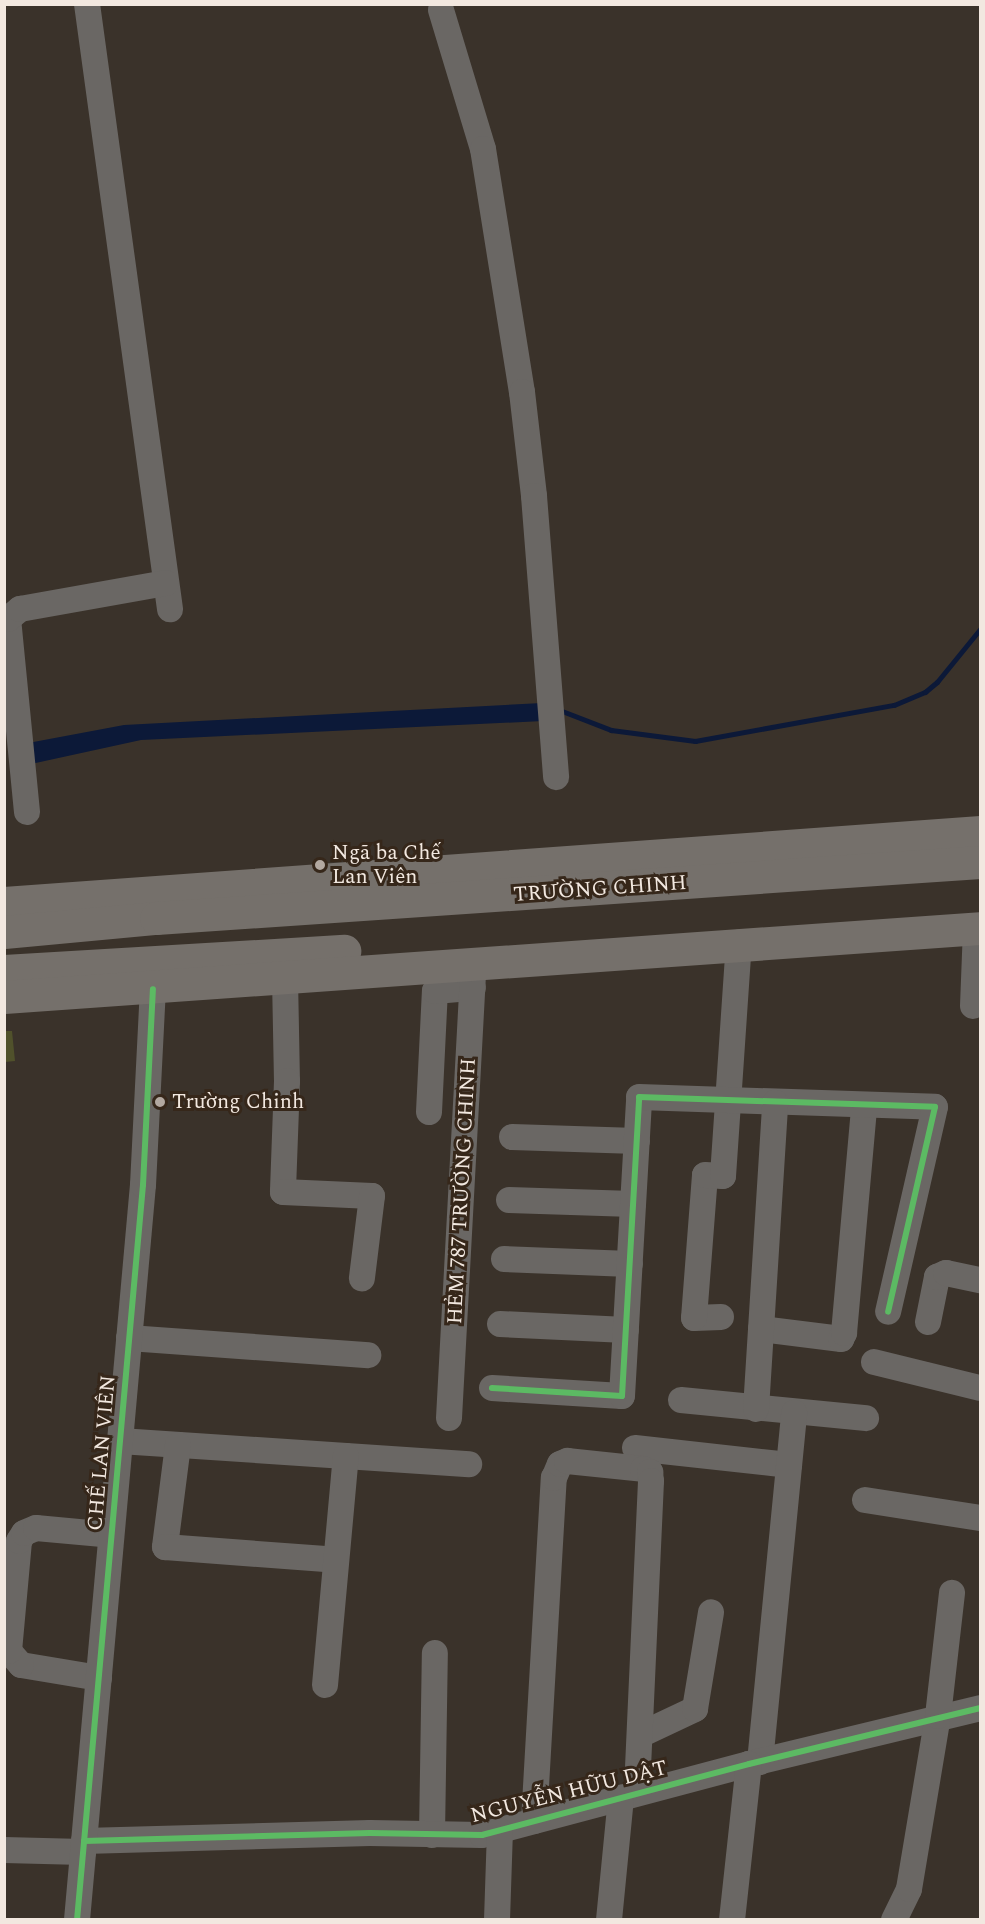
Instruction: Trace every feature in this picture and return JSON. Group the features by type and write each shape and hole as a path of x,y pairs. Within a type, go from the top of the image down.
{"main road":[{"name":"TRƯỜNG CHINH","path":"6,910 820,843 981,832"},
{"path":"820,843 864,870"},
{"name":"TRƯỜNG CHINH","path":"6,910 156,918 981,862"},
{"path":"4,997 153,989 285,978 473,975 739,943 979,921"},
{"path":"4,971 979,921"}],"street":[{"path":"87,4 170,609"},
{"path":"441,10 483,149 522,392 535,507 556,777"},
{"path":"27,812 8,619 20,609 166,583"},
{"path":"973,1006 979,921"},
{"path":"721,1317 694,1318 705,1175 723,1176 739,943"},
{"path":"429,1112 435,991 473,975"},
{"name":"HẺM 787 TRƯỜNG CHINH","path":"449,1418 473,975"},
{"path":"285,978 287,1081 283,1192 372,1196 362,1278"},
{"name":"CHẾ LAN VIÊN","path":"77,1920 129,1338 153,989"},
{"path":"492,1388 622,1396 639,1097 864,1107 935,1107 888,1312"},
{"path":"756,1410 776,1103"},
{"path":"761,1329 841,1339 844,1333 864,1107"},
{"path":"512,1137 637,1141"},
{"path":"509,1200 633,1204"},
{"path":"504,1259 630,1264"},
{"path":"928,1322 937,1277 946,1273 981,1280"},
{"path":"500,1324 626,1330"},
{"path":"129,1338 368,1355"},
{"path":"874,1362 981,1388"},
{"path":"681,1400 756,1410 866,1418"},
{"path":"732,1920 754,1763 794,1413"},
{"path":"120,1441 469,1464"},
{"path":"178,1445 165,1547 336,1560"},
{"path":"635,1448 789,1465"},
{"path":"325,1685 346,1456"},
{"path":"534,1821 554,1478 560,1464 567,1461 650,1472 640,1735 609,1920"},
{"path":"865,1500 981,1518"},
{"path":"99,1678 21,1665 9,1651 20,1541 24,1533 36,1528 111,1535"},
{"path":"894,1920 909,1889 938,1716 952,1593"},
{"path":"640,1735 695,1709 711,1612"},
{"path":"432,1834 435,1653"},
{"name":"NGUYỄN HỮU DẬT","path":"4,1850 432,1834 482,1835 938,1716 981,1708"},
{"path":"497,1920 500,1831"}],"green space":[{"path":"5,1031 12,1031 15,1061 5,1062"}],"water":[{"path":"542,703 543,721 141,740 31,764 28,743 124,725"}],"waterway":[{"path":"562,711 611,730 695,741 894,705 925,692 937,682 980,629"}],"cycle path":[{"path":"77,1920 143,1185 153,989"},
{"path":"492,1388 622,1396 639,1097 935,1107 888,1312"},
{"path":"84,1841 370,1833 482,1835 749,1764 980,1708"}],"place":[{"name":"Ngã ba Chế Lan Viên","path":"320,865"},
{"name":"Trường Chinh","path":"160,1102"}]}
